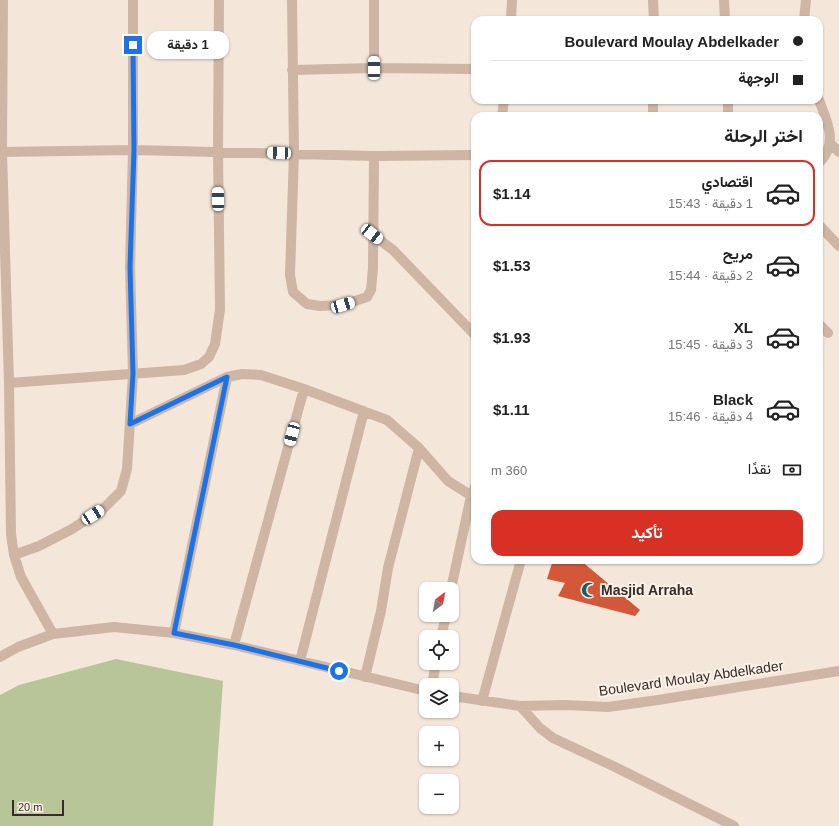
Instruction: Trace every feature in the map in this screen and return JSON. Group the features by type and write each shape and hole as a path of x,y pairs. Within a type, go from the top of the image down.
{"street":[{"path":"3,0 1,152 9,382 11,534 14,555 21,577 53,634"},
{"path":"14,555 39,546 72,529 104,508 121,490 127,469 133,374 130,267 134,150 133,0"},
{"path":"9,382 184,370 201,364 209,357 215,344 220,310 218,151 220,0"},
{"path":"292,0 294,153 290,275 293,292 307,304 320,306 343,305 366,297 371,290 373,268 372,234 374,156"},
{"path":"374,0 374,68"},
{"path":"511,16 512,0"},
{"path":"654,0 654,16"},
{"path":"724,0 725,16"},
{"path":"804,16 806,0"},
{"path":"292,70 374,68 471,69"},
{"path":"820,104 830,130 830,143 826,156 823,159"},
{"path":"830,143 839,152"},
{"path":"1,152 134,150 374,156 471,155"},
{"path":"823,229 839,246"},
{"path":"372,234 393,250 471,331"},
{"path":"823,328 828,333"},
{"path":"130,424 227,377 242,374 261,375 304,388 387,420 419,448 448,481 471,491"},
{"path":"174,633 227,377"},
{"path":"234,645 304,388"},
{"path":"300,662 364,411"},
{"path":"365,677 381,611 388,568 419,448"},
{"path":"453,582 471,505"},
{"path":"482,701 520,564"},
{"path":"0,657 18,647 53,634 114,627 174,633 234,645 419,689"},
{"name":"Boulevard Moulay Abdelkader","path":"459,697 520,706 565,705 608,707 839,671"},
{"path":"520,706 540,728 553,738 734,826"}],"green space":[{"path":"116,659 223,681 213,826 0,826 0,695 19,685"}],"building":[{"name":"Masjid Arraha","path":"552,564 585,564 640,610 635,616 558,596 565,583 547,579"}],"place":[{"name":"Masjid Arraha","path":"589,590"}],"route":[{"path":"133,45 134,150 130,267 133,374 130,424 203,390 227,377 174,633 234,645 339,671"}]}
